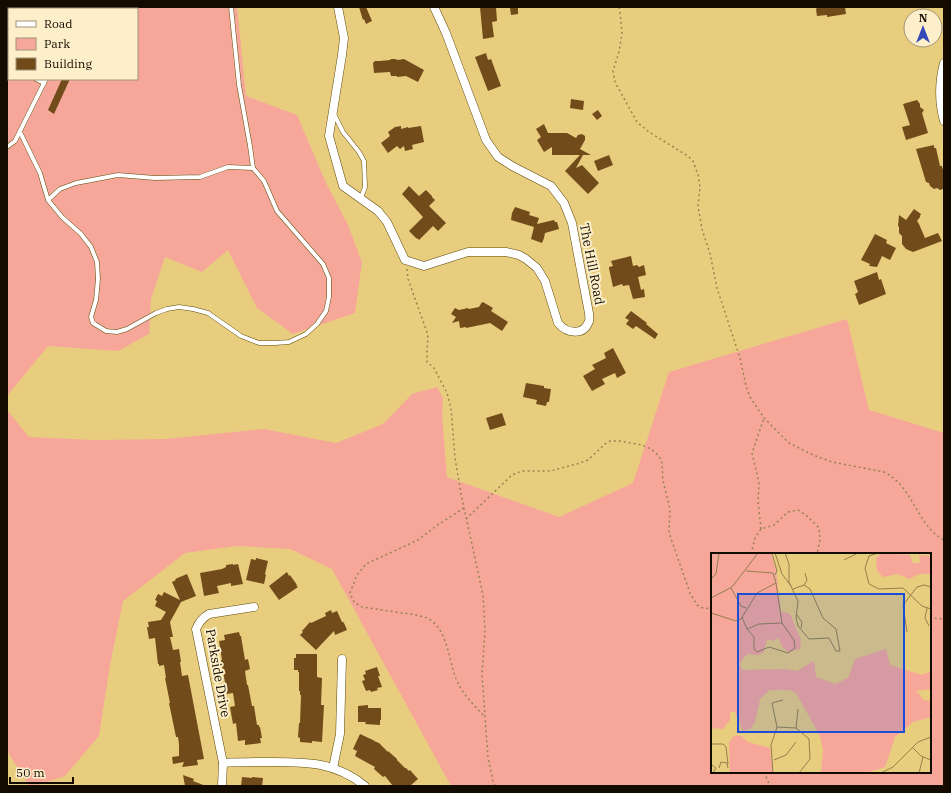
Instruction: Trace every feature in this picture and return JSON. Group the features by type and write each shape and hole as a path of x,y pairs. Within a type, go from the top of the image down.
{"street":[{"path":"338,7 344,38 329,136 343,186 378,211 387,222 405,260"},
{"name":"The Hill Road","path":"405,260 424,266 468,252 498,251 513,253 526,259 537,268 541,274 545,281 561,327 569,332 582,330 586,327 590,319 572,223 564,203 550,186 498,157 486,140 446,33 434,7"},
{"path":"944,63 940,87 944,121"},
{"name":"Parkside Drive","path":"222,786 223,763 196,629 199,622 209,614 254,608"},
{"path":"333,768 340,734 342,659"},
{"path":"223,763 313,763 333,768 353,778 364,786"}],"lane":[{"path":"20,132 40,173 48,200 62,217 81,234 91,247 97,262 98,279 96,300 91,317 93,323 98,327 106,331 116,332 127,329 156,313 167,309 186,308 208,313 241,336 259,343 289,342 306,334 317,324 326,311 329,297 329,278 323,264 277,211 264,180 253,168 238,85 231,7"},
{"path":"7,147 15,141 45,81"},
{"path":"333,112 343,132 359,152 364,161 365,187 361,198"},
{"path":"48,200 60,190 76,184 118,175 155,178 200,177 228,167 253,168"}],"path":[{"path":"619,7 622,33 619,52 613,71 615,82 637,122 649,132 688,156 693,161 700,187 698,206 702,229 710,254 717,288 740,358 750,397 764,418 789,443 813,455 832,462 884,472 892,476 899,482 910,497 930,530 944,540"},
{"path":"405,260 408,279 428,335 427,362 434,368 447,392 451,408 455,458 466,519 483,595 485,631 482,675 488,758 495,786"},
{"path":"761,529 758,501 759,483 752,453 764,418"},
{"path":"466,519 512,475 522,471 550,471 577,464 588,460 610,441 620,441 646,447 651,449 659,456 662,463 663,481 670,509 669,532 690,593 697,605 703,608 711,609"},
{"path":"464,508 436,526 418,540 366,564 357,575 350,594 354,602 362,607 419,616 429,620 437,626 444,637 453,672 458,684 468,699 484,716 486,726"},
{"path":"751,553 755,538 761,529 774,525 788,512 798,510 806,515 819,528 820,540 817,553"},
{"path":"931,616 942,619 944,618"},
{"path":"764,773 770,786"}],"green space":[{"path":"7,7 237,7 246,96 297,115 326,183 348,225 362,262 355,313 293,334 257,308 228,250 202,272 165,257 151,299 149,334 118,351 48,346 7,396"},
{"path":"847,319 869,410 944,433 944,785 451,786 332,569 290,549 237,546 185,553 123,601 110,665 99,736 65,776 34,786 29,786 9,754 7,748 7,410 29,437 94,440 166,439 264,429 336,443 383,424 412,394 437,387 443,398 442,415 447,477 559,517 633,483 669,372"}],"building":[{"path":"359,7 366,7 372,21 366,24 364,19 363,20"},
{"path":"480,7 496,7 497,21 492,22 494,37 483,39"},
{"path":"824,7 845,7 846,14 827,17 827,15 817,16 816,9"},
{"path":"510,8 518,8 518,14 511,15"},
{"path":"486,53 488,60 491,59 501,86 488,91 475,57"},
{"path":"404,59 424,70 418,82 406,76 391,76 390,72 374,73 373,63 375,61"},
{"path":"62,80 70,80 54,114 48,110"},
{"path":"571,99 584,101 583,110 570,108"},
{"path":"917,100 920,107 924,110 922,113 928,133 906,140 902,127 910,125 903,104"},
{"path":"598,110 602,116 597,120 592,114"},
{"path":"544,124 548,133 567,133 576,138 578,135 582,134 585,136 585,140 580,149 591,155 583,155 576,168 582,165 599,183 588,194 565,171 580,155 552,155 552,147 544,152 537,140 541,137 536,129"},
{"path":"401,126 401,129 421,126 424,142 412,145 413,149 405,151 404,146 400,149 397,146 388,153 381,143 390,136 388,132 395,127"},
{"path":"934,145 940,166 942,166 944,170 944,186 943,189 940,190 937,188 934,189 929,183 926,182 916,149"},
{"path":"609,155 613,165 598,171 594,161"},
{"path":"409,186 419,196 426,190 432,196 435,200 429,206 446,223 438,231 433,226 419,240 409,231 423,217 402,194"},
{"path":"515,207 530,212 529,215 539,218 537,224 554,220 557,222 559,229 545,233 542,243 531,239 534,227 511,220"},
{"path":"914,209 921,214 917,221 925,238 938,233 942,241 913,252 906,249 902,244 902,236 899,233 898,226 899,215 906,220"},
{"path":"875,234 887,240 886,243 896,248 890,260 882,256 877,267 869,266 870,264 861,260"},
{"path":"631,256 633,266 637,265 639,267 644,265 646,275 638,277 641,290 644,289 645,297 633,299 629,285 623,286 622,284 613,287 609,268 613,266 611,261"},
{"path":"877,272 886,294 859,305 855,294 858,292 854,281"},
{"path":"482,302 493,308 491,311 508,322 502,331 490,323 460,328 459,321 452,323 456,317 451,314 455,308 459,310 479,307"},
{"path":"631,311 647,323 646,324 658,334 655,339 636,326 633,329 626,324 629,320 625,318"},
{"path":"613,348 626,373 617,378 615,373 602,379 605,384 592,391 583,376 595,369 592,365 606,358 604,353"},
{"path":"526,383 544,386 544,388 551,389 549,402 547,402 546,406 536,404 537,400 523,397"},
{"path":"502,413 506,425 490,430 486,418"},
{"path":"256,558 268,561 264,584 246,580 251,559 256,560"},
{"path":"238,564 243,584 231,586 231,583 217,586 219,593 204,596 200,573 222,569 226,567 226,565"},
{"path":"287,572 298,587 279,600 269,586"},
{"path":"187,574 196,596 181,602 170,622 173,637 170,637 173,650 179,649 182,676 188,675 204,759 197,760 198,765 182,767 184,762 173,764 172,757 179,756 178,737 176,737 169,703 164,665 159,666 158,664 155,638 149,639 147,627 149,627 148,622 161,620 166,612 155,606 157,601 155,600 158,594 162,596 164,592 180,600 172,582 176,580 175,579"},
{"path":"331,610 332,613 337,611 347,630 335,635 334,631 316,650 300,635 310,622 311,623 326,616 325,613"},
{"path":"239,632 245,660 248,659 250,669 245,671 247,685 252,706 254,706 257,725 260,727 262,738 260,738 261,743 245,745 245,740 238,741 236,723 233,724 230,707 235,706 233,693 227,694 219,641 225,640 224,635"},
{"path":"296,654 317,654 317,677 322,678 321,705 324,705 322,742 300,742 300,738 298,737 301,695 299,691 299,672 298,670 294,670 294,658 296,658"},
{"path":"377,667 380,676 378,676 382,687 371,692 370,690 366,691 362,681 365,680 363,675 366,674 365,671"},
{"path":"368,705 368,708 381,708 380,725 358,722 358,706"},
{"path":"360,734 379,743 418,779 410,786 393,786 385,776 383,777 374,769 375,767 355,756 357,751 353,749"},
{"path":"183,775 194,779 193,781 206,786 185,786"},
{"path":"242,777 263,778 262,786 241,786"}]}
